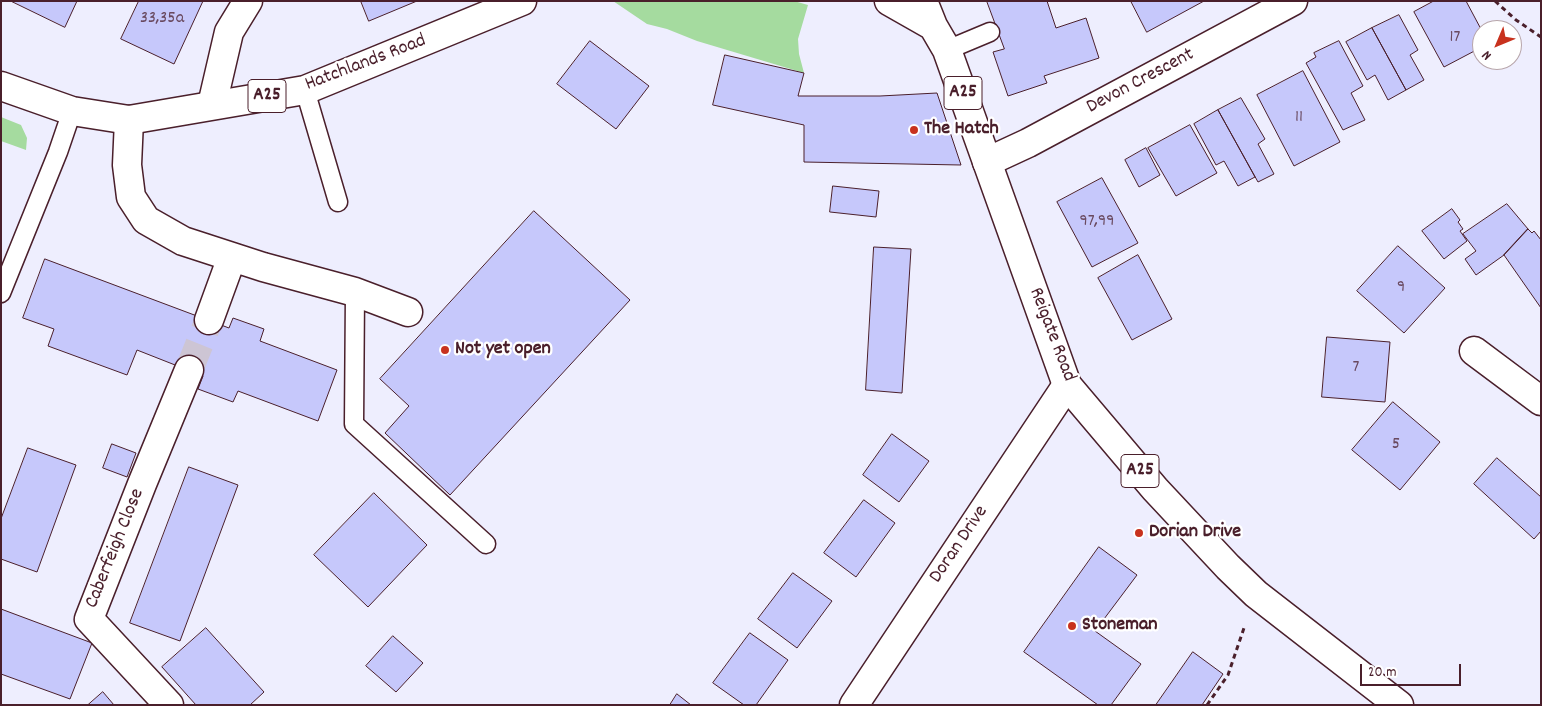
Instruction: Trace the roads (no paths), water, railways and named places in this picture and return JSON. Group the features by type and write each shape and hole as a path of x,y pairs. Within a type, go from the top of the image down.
{"street":[{"path":"212,106 230,32 248,1"},
{"name":"Hatchlands Road","path":"1,86 72,111 129,120 305,90 522,1"},
{"path":"889,1 933,26"},
{"name":"A25","path":"923,1 933,26 946,50 987,162"},
{"name":"Devon Crescent","path":"987,162 1028,143 1293,1"},
{"path":"129,120 127,165 131,197 146,220 183,241 263,267 355,292 408,312"},
{"name":"Reigate Road","path":"987,162 1067,385 1155,489 1256,594 1399,705"},
{"path":"209,320 232,257"},
{"path":"1474,351 1541,401"},
{"name":"Caberfeigh Close","path":"170,705 89,619 189,370"},
{"name":"Doran Drive","path":"854,705 1067,385"}],"lane":[{"path":"946,50 990,32"},
{"path":"305,90 338,202"},
{"path":"1,293 58,152 72,111"},
{"path":"355,292 354,424 486,544"}],"tunnel":[{"path":"189,370 209,320"}],"place":[{"name":"The Hatch","path":"914,130"},
{"name":"Not yet open","path":"445,350"},
{"name":"Dorian Drive","path":"1139,533"},
{"name":"Stoneman","path":"1072,626"}]}
